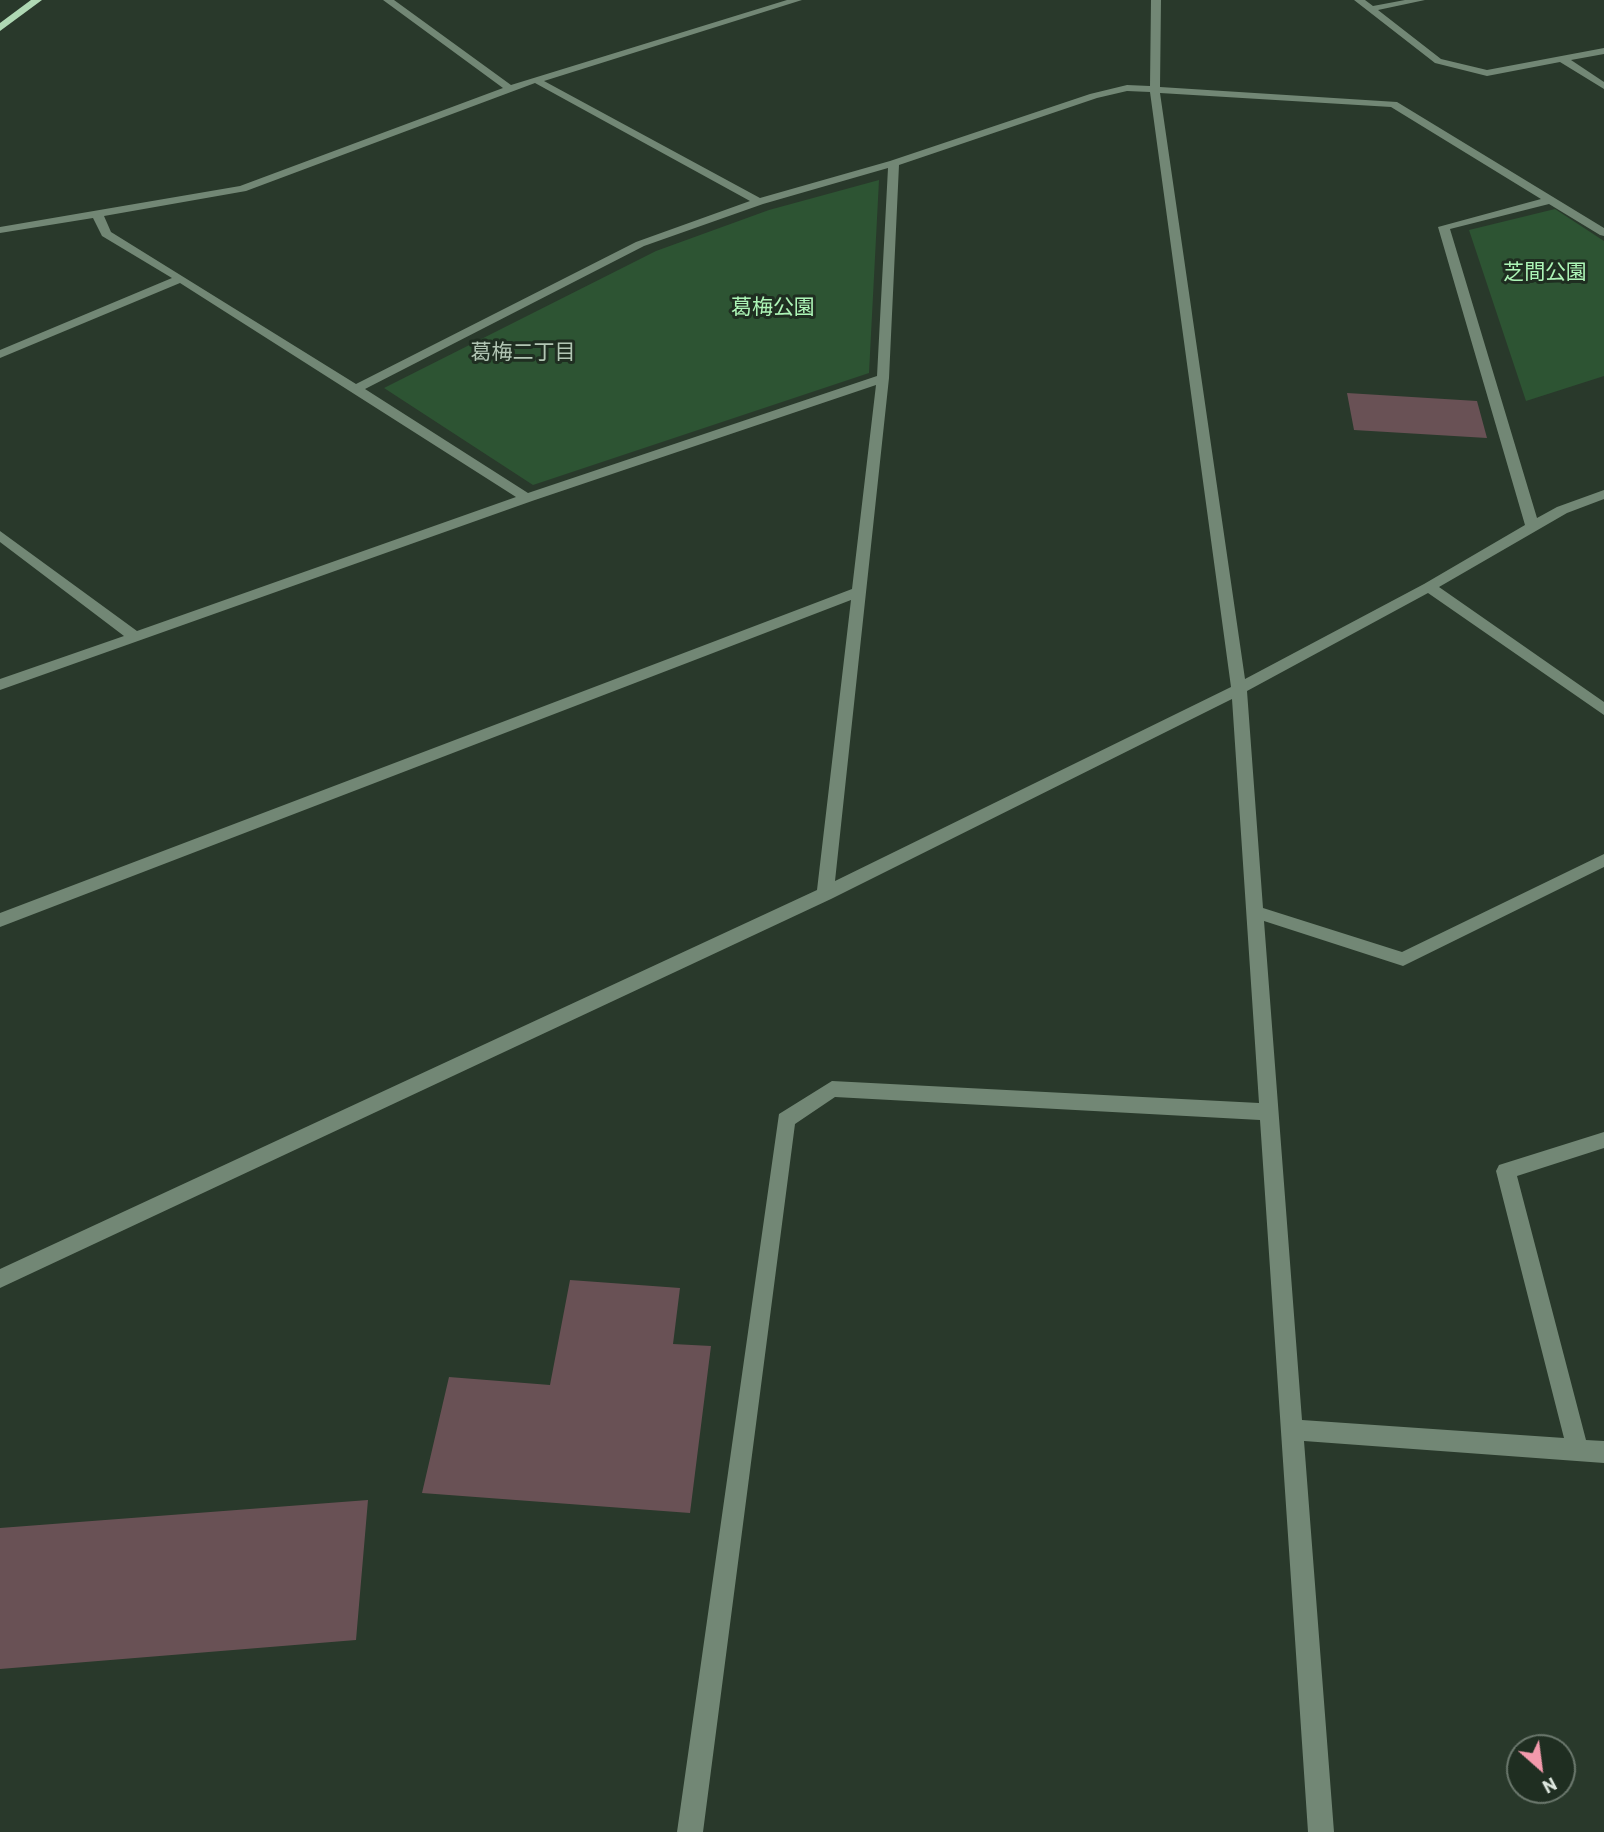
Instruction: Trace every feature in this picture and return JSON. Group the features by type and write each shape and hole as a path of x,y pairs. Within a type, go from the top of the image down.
{"main road":[{"path":"0,27 37,0"}],"street":[{"path":"388,0 510,89"},
{"path":"0,230 213,196 260,184 510,89 797,0"},
{"path":"1156,0 1155,92 1239,689 1321,1832"},
{"path":"1359,0 1438,61 1487,73 1604,51"},
{"path":"1371,9 1420,0"},
{"path":"1562,59 1604,86"},
{"path":"537,80 758,202"},
{"path":"355,389 640,244 758,202 894,163 1094,96 1127,89 1393,104 1604,233"},
{"path":"825,894 883,378 894,163"},
{"path":"1533,527 1444,227 1552,200"},
{"path":"98,215 106,234 181,278 527,498"},
{"path":"0,354 181,278"},
{"path":"0,339 14,348"},
{"path":"0,685 527,498 883,378"},
{"path":"0,1279 825,894 1239,689 1429,587 1562,510 1604,494"},
{"path":"0,535 134,636"},
{"path":"1429,587 1604,710"},
{"path":"0,920 861,591"},
{"path":"1255,912 1403,959 1604,860"},
{"path":"690,1832 786,1120 832,1088 1270,1112"},
{"path":"1577,1450 1506,1171 1604,1140"},
{"path":"1293,1430 1604,1452"}],"green space":[{"name":"葛梅公園","path":"879,180 869,373 533,485 384,388 656,251 769,210"},
{"name":"芝間公園","path":"1555,209 1604,241 1604,376 1526,401 1469,230"}],"building":[{"path":"1347,393 1477,401 1487,438 1354,430"},
{"path":"570,1280 680,1288 673,1344 711,1346 690,1513 422,1493 449,1377 550,1385"},
{"path":"368,1500 356,1640 0,1669 0,1528"}],"district":[{"name":"葛梅二丁目","path":"523,352"}]}
